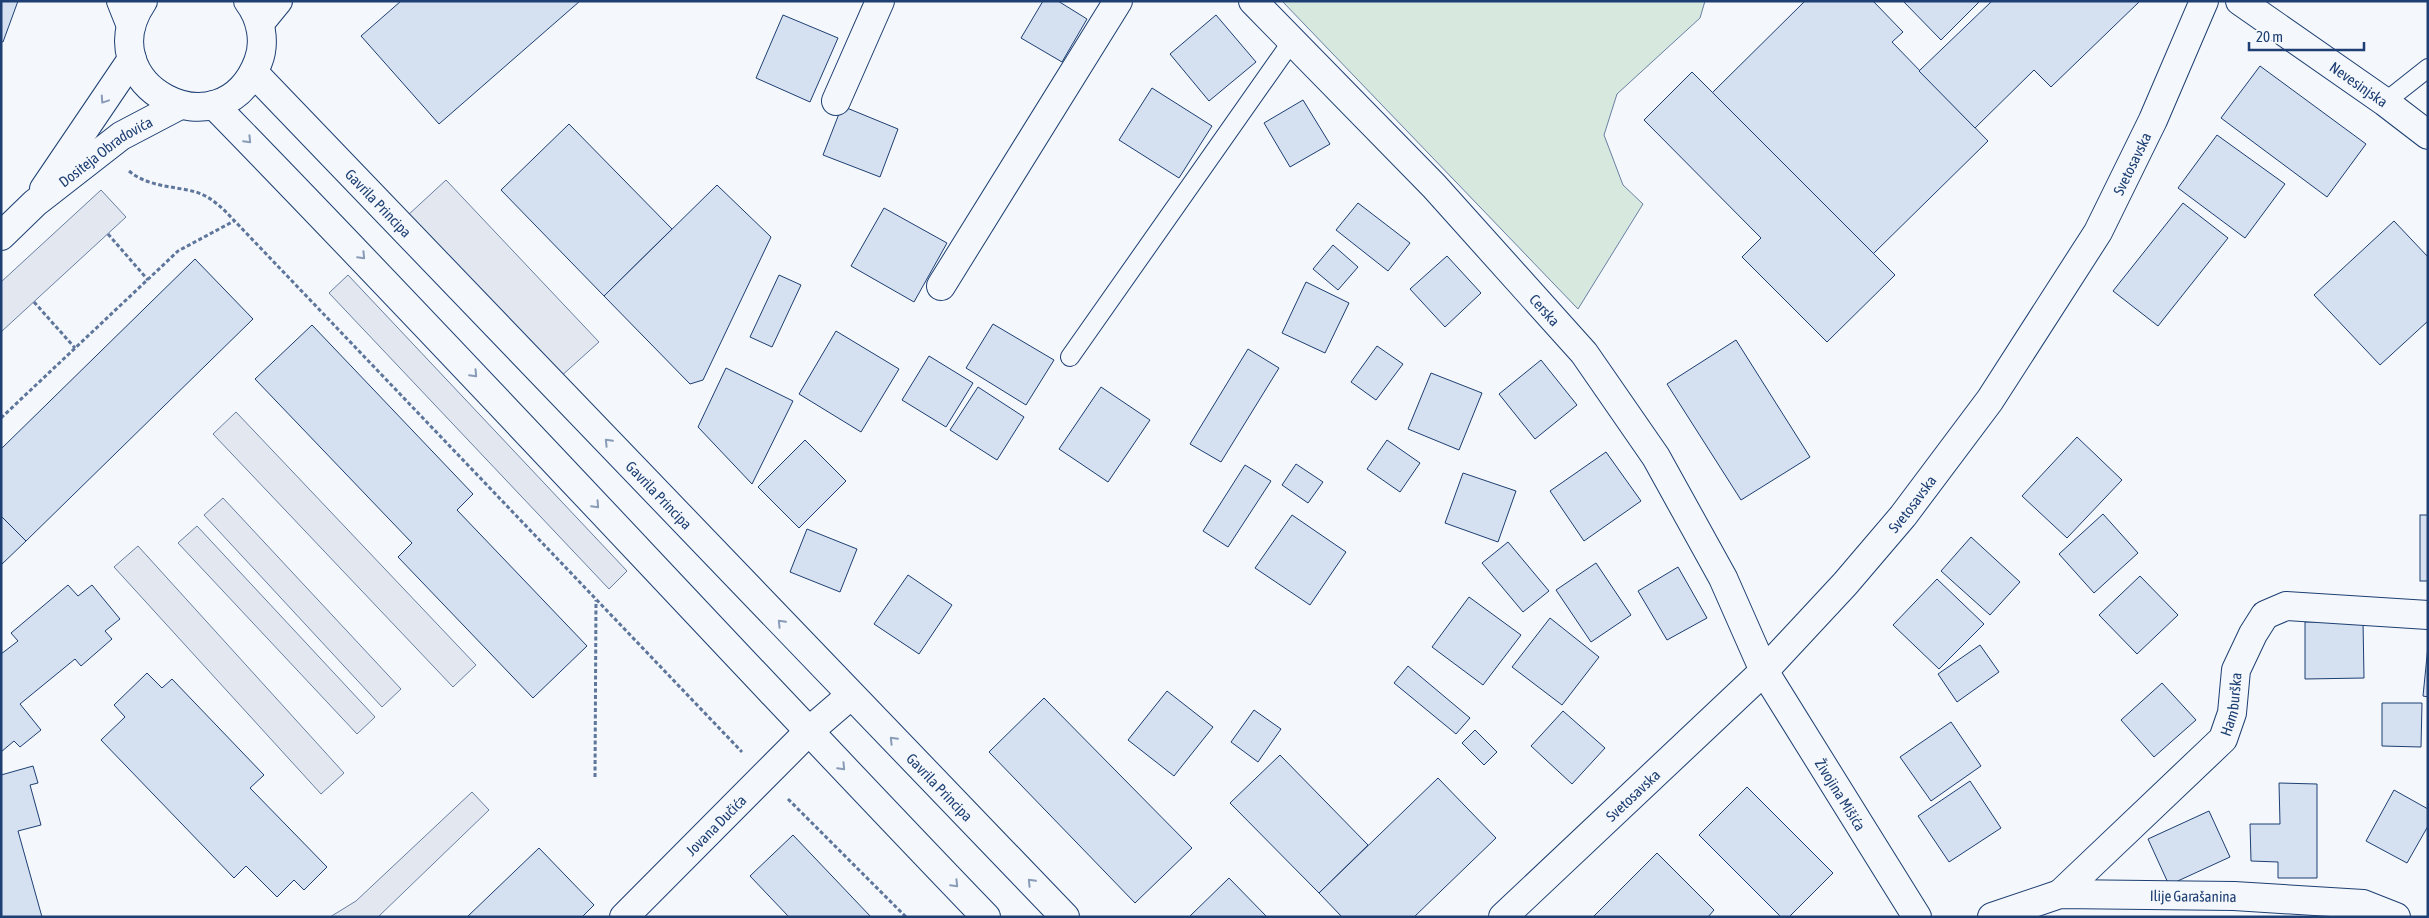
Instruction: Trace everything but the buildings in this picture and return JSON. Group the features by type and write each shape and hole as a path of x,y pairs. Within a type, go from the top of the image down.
{"street":[{"path":"143,1 126,13 132,60 139,76 150,89 164,99 180,105 197,108 214,105 230,98 244,87 254,73 260,57 262,40 254,12 278,1"},
{"path":"836,101 880,1"},
{"path":"941,286 1118,1"},
{"name":"Cerska","path":"1253,1 1434,186 1584,353 1656,458 1723,578 1764,671"},
{"name":"Svetosavska","path":"1503,917 1764,671 1845,584 1903,516 1990,400 2098,232 2153,120 2204,1"},
{"name":"Nevesinjska","path":"2240,1 2385,102 2428,135"},
{"name":"Dositeja Obradovića","path":"35,203 62,159 132,60"},
{"name":"Gavrila Principa","path":"254,73 850,696 1065,917"},
{"name":"Dositeja Obradovića","path":"1,236 35,203 121,136 180,105"},
{"path":"214,105 392,287 808,732 986,917"},
{"name":"Hamburška","path":"2060,894 2223,738 2232,713 2236,670 2253,634 2265,615 2286,606 2428,615"},
{"name":"Živojina Mišića","path":"1764,671 1917,917"},
{"name":"Jovana Dučića","path":"624,917 808,732 850,696"},
{"name":"Ilije Garašanina","path":"1992,917 2060,894 2234,896 2363,904 2396,917"}],"lane":[{"path":"1070,357 1292,41"},
{"path":"2385,102 2428,68"}],"path":[{"path":"104,149 137,177 166,187 197,192 212,200 234,221 764,776 906,917"},
{"path":"1,418 178,252 234,221"},
{"path":"108,234 148,280"},
{"path":"34,302 75,348"},
{"path":"594,777 596,599"}],"shaded area":[{"path":"1282,1 1705,1 1700,18 1617,94 1604,135 1623,185 1643,204 1578,309"},
{"path":"446,180 599,342 559,378 407,216"},
{"path":"101,190 126,217 1,332 1,282"},
{"path":"348,275 627,571 609,589 329,293"},
{"path":"236,412 476,665 453,687 213,434"},
{"path":"223,498 401,689 382,707 204,515"},
{"path":"197,526 375,717 357,734 178,543"},
{"path":"138,546 344,773 321,794 114,567"},
{"path":"472,792 489,810 378,917 330,917 356,901"}]}
